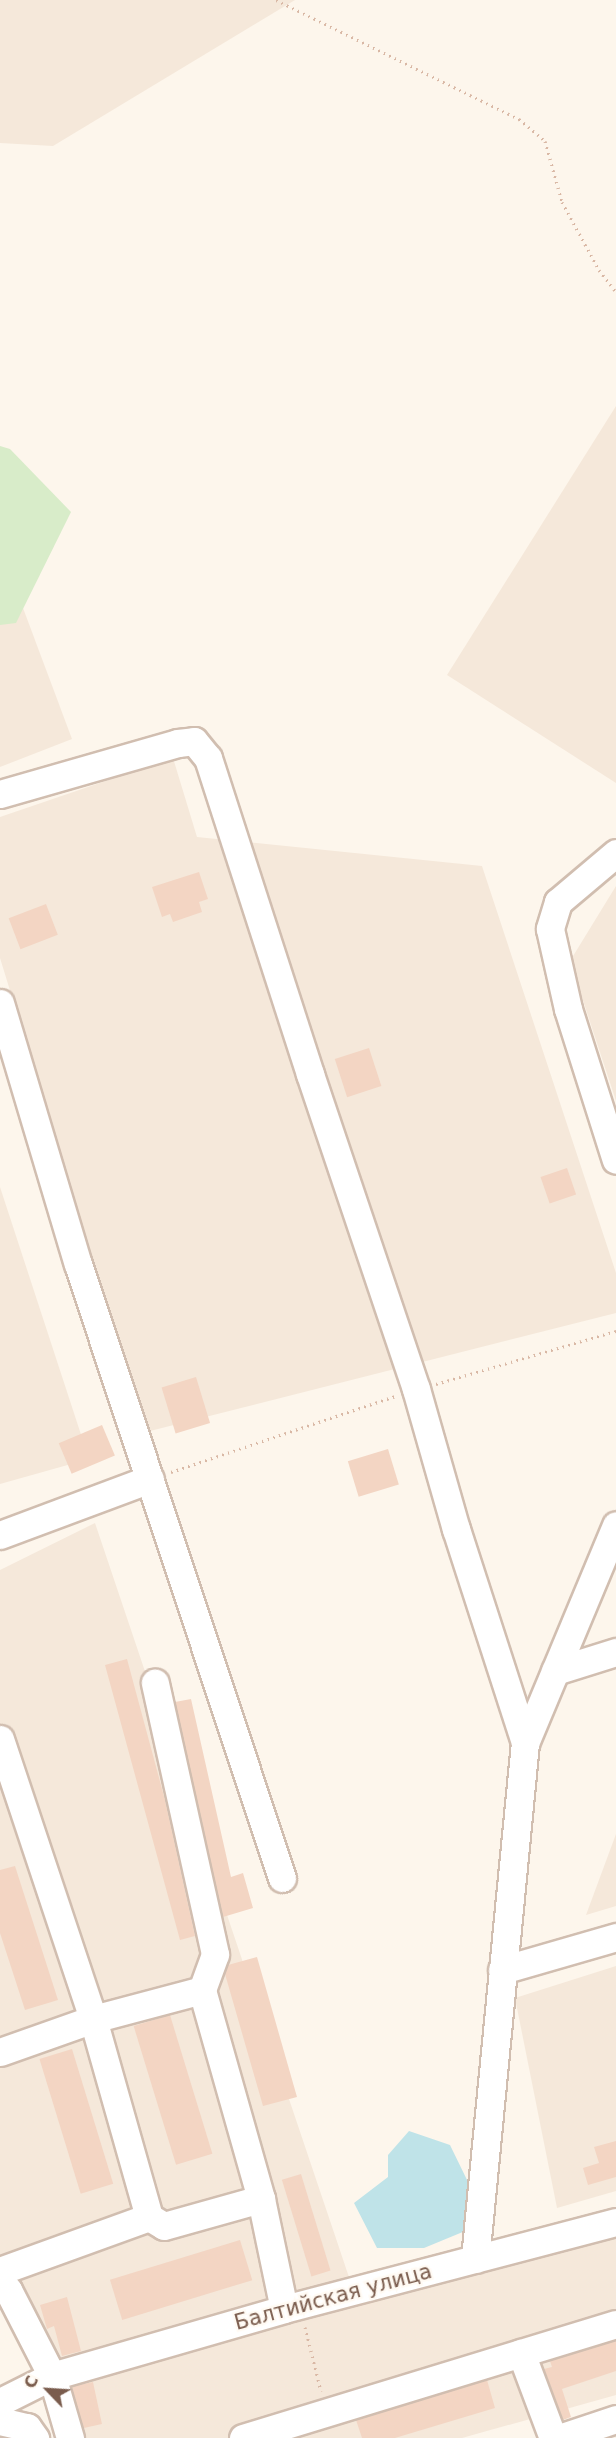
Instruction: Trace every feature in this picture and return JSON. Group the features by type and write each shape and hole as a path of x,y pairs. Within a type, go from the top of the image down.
{"street":[{"path":"0,794 178,743 194,741 208,758 416,1389 456,1529 525,1743"},
{"path":"616,853 558,902 550,929 568,1009 616,1160"},
{"path":"0,1004 78,1264 282,1878"},
{"path":"0,1535 150,1479"},
{"path":"476,2259 525,1743 616,1525"},
{"path":"555,1671 616,1652"},
{"path":"155,1683 215,1954 202,1990 292,2307"},
{"path":"0,1739 93,2019 149,2217 164,2226 261,2199"},
{"path":"502,1970 616,1937"},
{"path":"0,2052 93,2019 202,1990"},
{"path":"0,2271 149,2217"},
{"name":"Балтийская улица","path":"0,2402 52,2376 292,2307 616,2222"},
{"path":"0,2289 8,2290 52,2376 70,2438"},
{"path":"243,2438 616,2324"},
{"path":"521,2353 553,2438"},
{"path":"43,2438 59,2405"},
{"path":"559,2438 616,2419"},
{"path":"0,2421 27,2427 35,2438"}],"path":[{"path":"276,0 519,119 545,141 562,202 599,270 616,292"},
{"path":"150,1479 416,1389 616,1331"},
{"path":"292,2307 327,2412"}],"shaded area":[{"path":"0,0 295,0 53,146 0,143"},
{"path":"616,406 616,783 447,675"},
{"path":"23,608 72,739 0,767 0,616"},
{"path":"173,758 197,837 482,866 616,1273 616,1313 146,1432 0,958 0,817"},
{"path":"616,886 616,1101 570,961"},
{"path":"0,1187 89,1459 0,1484"},
{"path":"95,1523 354,2292 616,2235 616,2395 462,2438 73,2438 23,2286 0,2292 0,1570"},
{"path":"616,1834 616,1906 586,1915"},
{"path":"616,1966 616,2191 557,2208 515,1998"}],"green space":[{"path":"0,446 10,449 71,512 16,623 0,625"}],"water":[{"path":"409,2131 450,2145 469,2184 470,2229 424,2248 377,2248 354,2203 388,2177 388,2155"}],"building":[{"path":"199,872 208,899 199,902 202,912 173,922 170,914 162,917 152,887"},
{"path":"46,904 58,935 20,949 9,918"},
{"path":"369,1048 381,1086 347,1097 335,1059"},
{"path":"567,1168 576,1194 550,1204 541,1177"},
{"path":"196,1377 210,1423 176,1433 162,1388"},
{"path":"102,1425 115,1455 72,1474 59,1443"},
{"path":"388,1449 399,1484 359,1497 348,1461"},
{"path":"127,1659 165,1800 195,1936 180,1940 105,1665"},
{"path":"191,1699 231,1877 243,1873 253,1908 223,1917 175,1702"},
{"path":"15,1866 58,2000 25,2010 0,1933 0,1870"},
{"path":"257,1957 297,2097 263,2106 225,1974 228,1965"},
{"path":"170,2015 212,2154 176,2165 134,2026"},
{"path":"72,2049 113,2184 81,2194 39,2059"},
{"path":"616,2141 616,2177 588,2185 583,2168 599,2163 594,2147"},
{"path":"301,2174 331,2271 311,2276 282,2180"},
{"path":"240,2240 252,2280 122,2320 110,2280"},
{"path":"67,2297 81,2351 62,2356 54,2326 47,2329 40,2305"},
{"path":"616,2340 616,2371 562,2389 571,2417 563,2420 544,2369 552,2367 550,2361"},
{"path":"487,2380 495,2408 395,2438 362,2438 356,2420"},
{"path":"93,2382 102,2424 80,2429 71,2387"}]}
